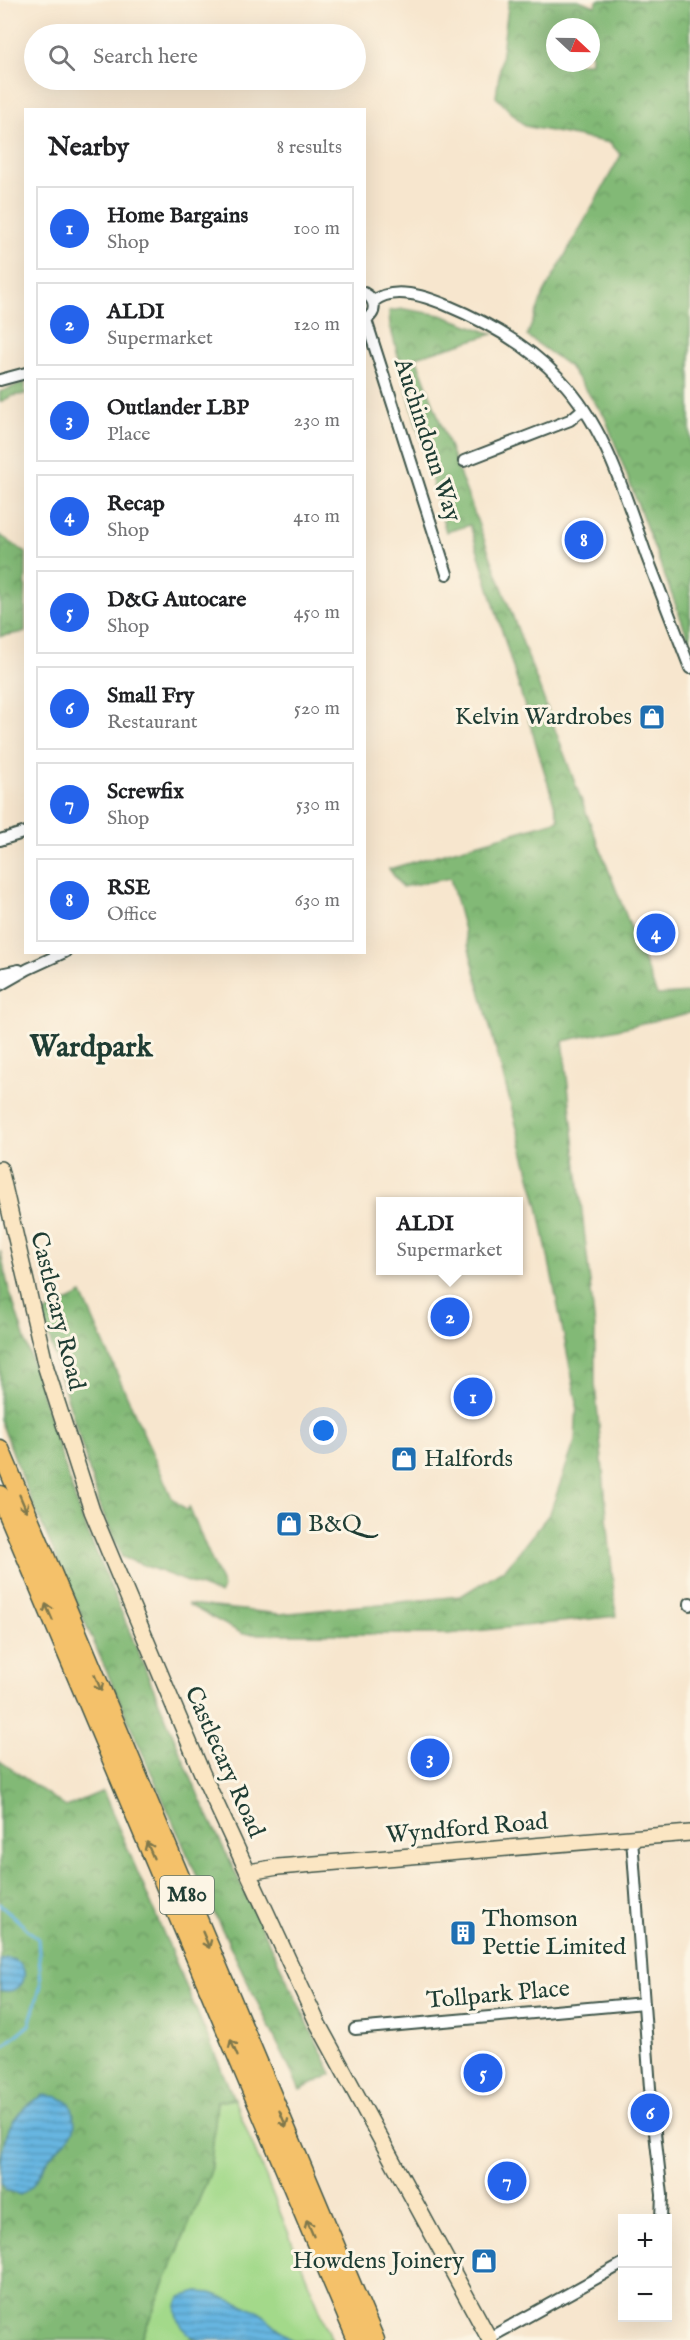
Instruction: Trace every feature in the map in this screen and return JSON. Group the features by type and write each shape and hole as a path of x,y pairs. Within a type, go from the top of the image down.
{"highway":[{"name":"M80","path":"0,1449 375,2340"},
{"name":"M80","path":"0,1495 357,2340"}],"main road":[{"name":"Castlecary Road","path":"0,1169 46,1368 93,1511 202,1773 318,2025 489,2339"},
{"name":"Wyndford Road","path":"249,1872 278,1867 690,1833"}],"street":[{"path":"373,302 382,294 402,293 432,300 470,315 509,337 560,379 583,409 605,448 621,484 690,668"},
{"path":"366,295 373,302 374,310 366,319"},
{"name":"Auchindoun Way","path":"366,323 447,574"},
{"path":"0,380 24,374"},
{"path":"464,461 570,420 583,409"},
{"path":"0,840 24,833"},
{"path":"0,985 62,954"},
{"path":"0,974 28,969"},
{"path":"632,1838 650,2088 662,2195 661,2214"},
{"name":"Tollpark Place","path":"356,2029 644,2003"},
{"path":"489,2339 618,2266"}],"green space":[{"path":"509,0 578,0 595,6 598,0 690,0 690,643 605,417 569,366 527,336 544,293 621,155 610,143 525,126 496,97"},
{"path":"404,309 441,315 493,334 416,357 584,807 657,995 690,993 690,1013 563,1041 595,1328 595,1383 616,1616 448,1634 243,1634 187,1604 280,1614 461,1596 506,1568 550,1513 575,1441 577,1402 538,1206 450,878 402,887 389,869 559,820 470,525 446,532 390,326 389,311"},
{"path":"24,382 24,394 12,396 0,402 0,392"},
{"path":"0,535 24,552 24,632 0,636"},
{"path":"0,1250 8,1286 80,1514 200,1799 332,2074 300,2090 203,1890 28,1493 0,1419"},
{"path":"82,1294 172,1498 187,1511 189,1507 223,1587 220,1594 122,1557 100,1506 42,1314"},
{"path":"0,1761 66,1807 103,1791 234,2099 217,2102 210,2173 141,2340 0,2340"},
{"path":"234,2099 332,2340 292,2340 257,2310 191,2337 198,2340 141,2340 210,2173 217,2101"}],"water":[{"path":"6,1958 15,1960 24,1971 21,1984 9,1991 0,1990 0,1960"},
{"path":"44,2095 59,2097 70,2103 74,2114 74,2130 49,2159 34,2183 20,2195 6,2190 0,2182 4,2142 8,2131 22,2111"},
{"path":"198,2292 211,2293 257,2310 292,2340 198,2340 192,2337 179,2322 177,2309 181,2297"}],"waterway":[{"path":"0,1904 38,1939 41,1985 29,2025 0,2049"}],"place":[{"name":"RSE","path":"584,540"},
{"name":"Kelvin Wardrobes","path":"652,717"},
{"name":"Recap","path":"656,933"},
{"name":"ALDI","path":"450,1317"},
{"name":"Home Bargains","path":"473,1397"},
{"name":"Halfords","path":"404,1459"},
{"name":"B&Q","path":"289,1524"},
{"name":"Outlander LBP","path":"430,1758"},
{"name":"Thomson Pettie Limited","path":"463,1933"},
{"name":"D&G Autocare","path":"483,2073"},
{"name":"Small Fry","path":"650,2113"},
{"name":"Screwfix","path":"507,2181"},
{"name":"Howdens Joinery","path":"484,2261"}],"district":[{"name":"Wardpark","path":"91,1048"}]}
